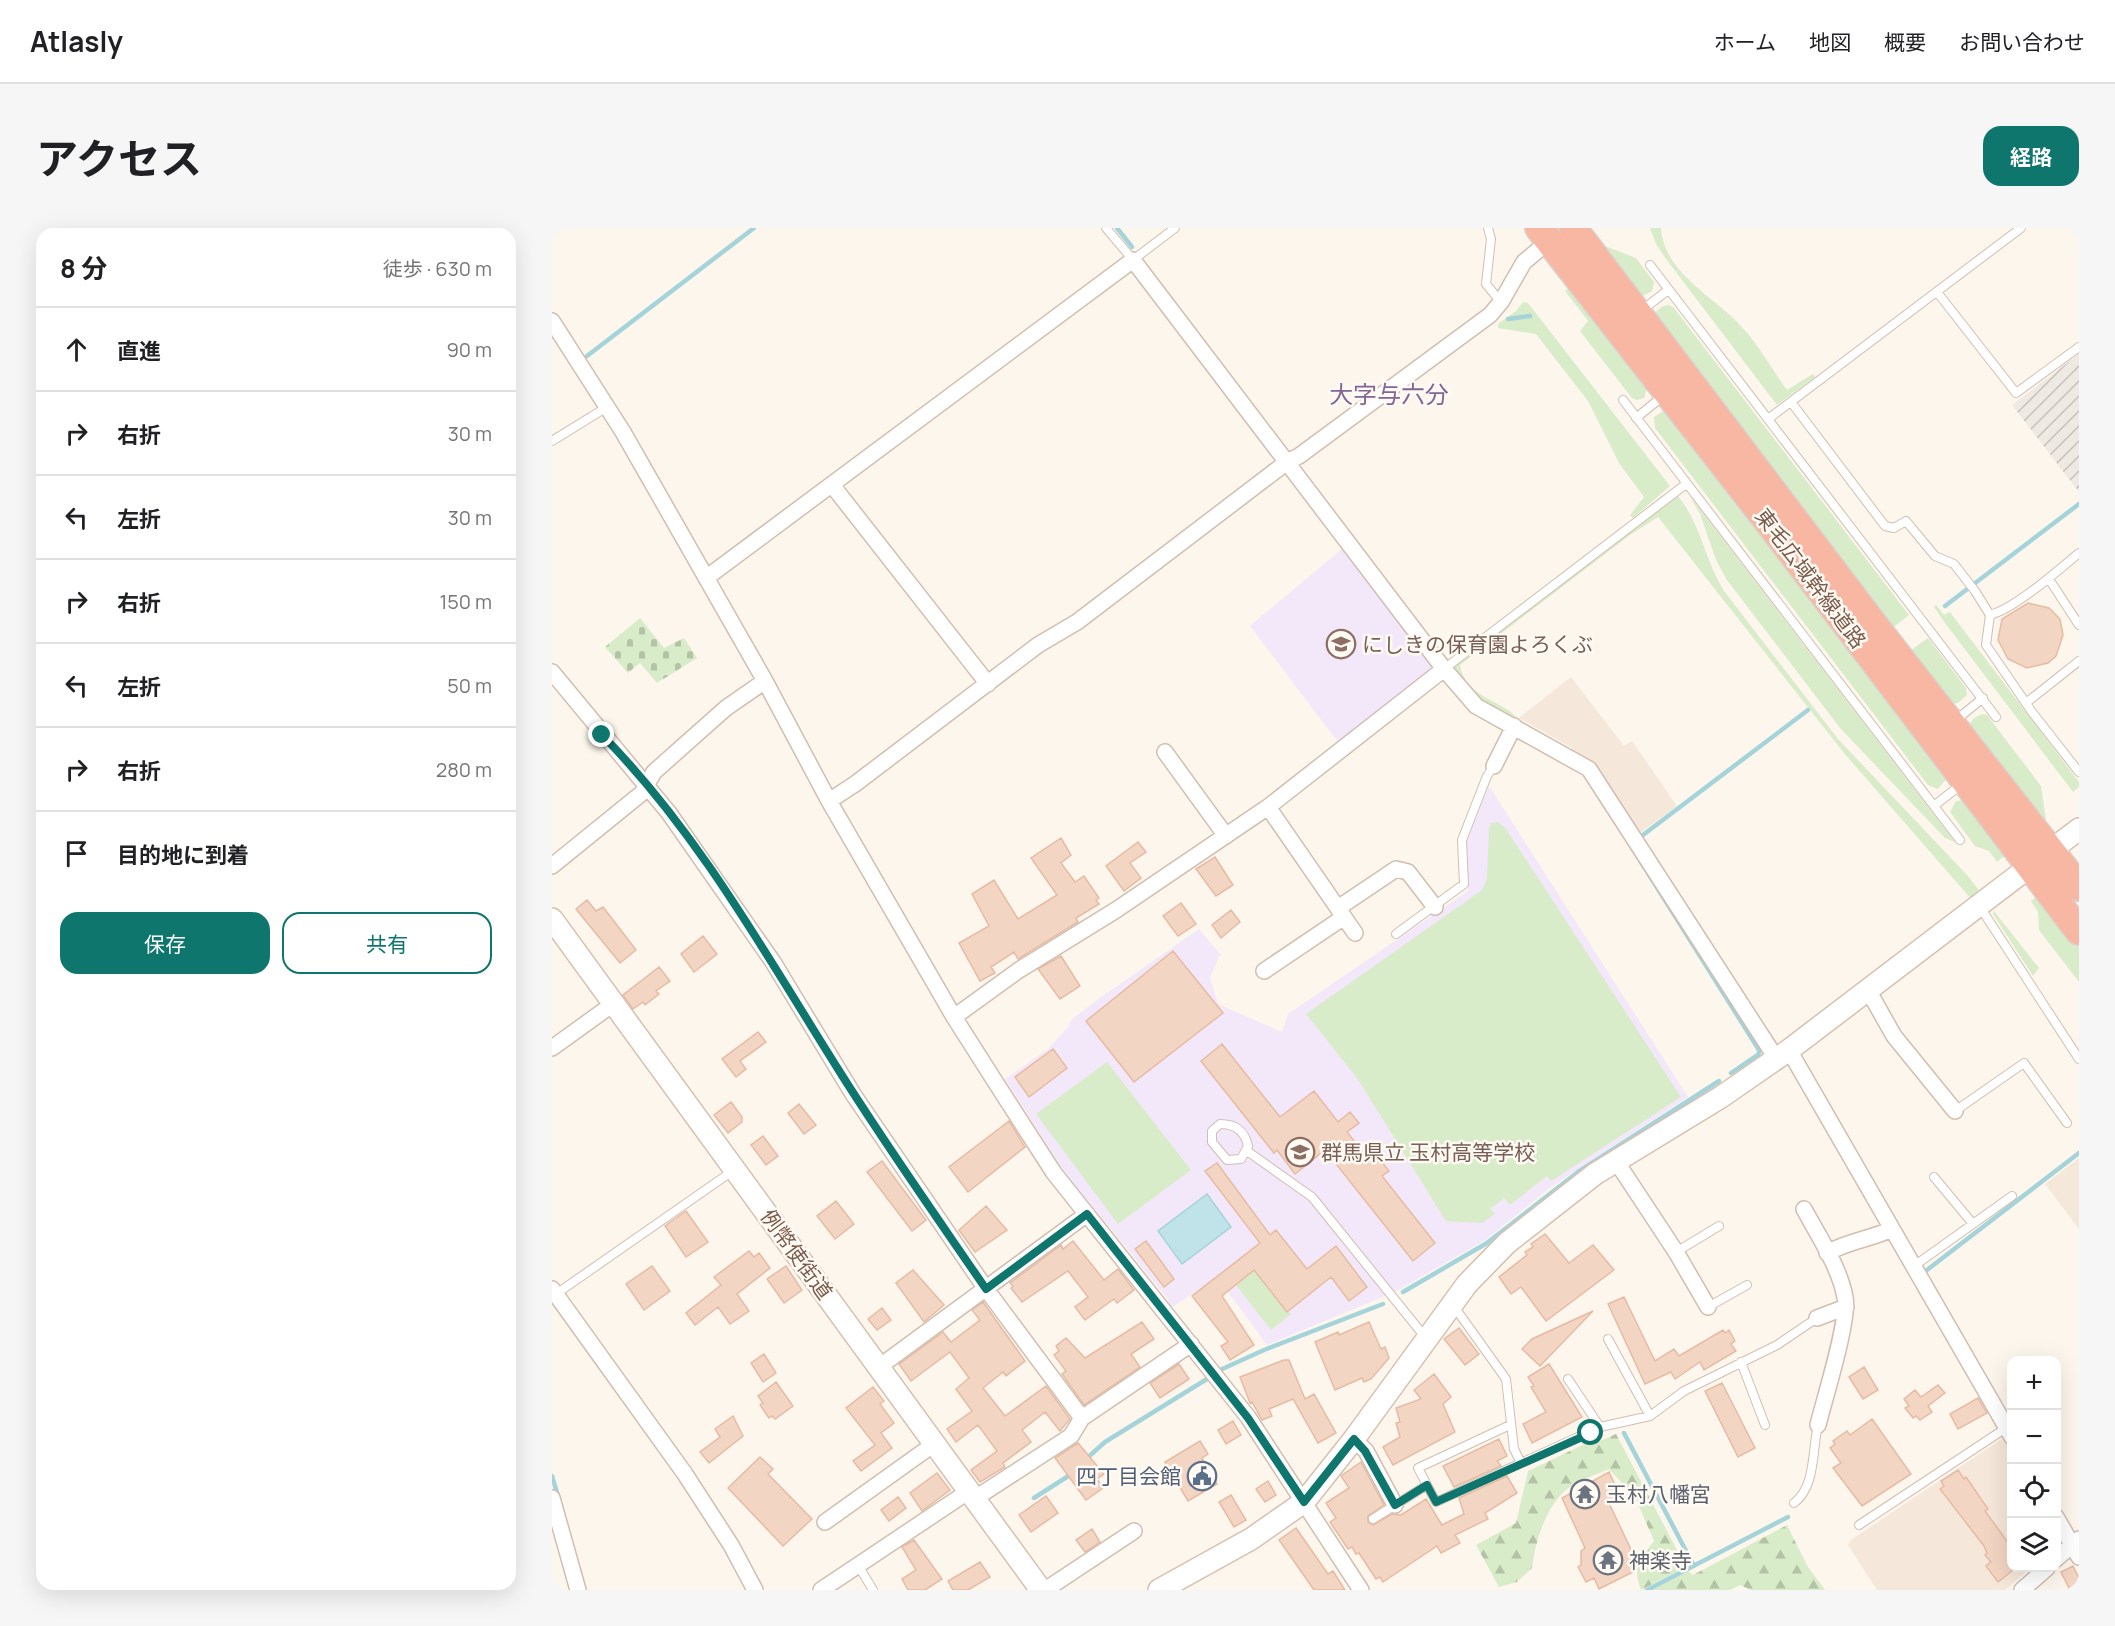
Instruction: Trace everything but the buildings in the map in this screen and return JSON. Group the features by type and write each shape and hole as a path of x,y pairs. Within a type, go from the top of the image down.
{"highway":[{"name":"東毛広域幹線道路","path":"1573,228 1878,630 2079,887"},
{"name":"東毛広域幹線道路","path":"1551,232 1667,393 1773,528 2079,931"}],"street":[{"path":"829,801 855,784 1038,645 1077,622 1287,462 1299,456 1481,322 1501,302 1524,262 1551,232"},
{"path":"706,578 1133,260 1444,669 1476,706 1589,769 1782,1054 1892,1229 2007,1429"},
{"path":"552,321 608,407 765,681 829,801 954,1017 1054,1173 1259,1432 1361,1590"},
{"path":"832,485 987,684"},
{"path":"954,1017 1019,970 1116,910 1268,807 1444,669"},
{"path":"552,672 669,813 773,962 854,1094 986,1289 1082,1418"},
{"path":"552,866 642,793 654,772 721,712 765,681"},
{"path":"1494,766 1514,726"},
{"path":"1165,752 1226,836"},
{"path":"1268,807 1355,933"},
{"path":"1159,1590 1251,1539 1304,1502 1354,1439 1452,1304 1485,1264 1507,1243 1577,1187 1721,1097 1782,1054 2079,830"},
{"path":"1264,971 1396,868 1408,872 1435,907"},
{"name":"例幣使街道","path":"552,919 971,1495 1043,1590"},
{"path":"1868,990 1894,1036 1955,1111"},
{"path":"552,1048 614,1004"},
{"path":"1616,1161 1676,1252 1708,1307"},
{"path":"1804,1209 1837,1271 1846,1307 1818,1425"},
{"path":"879,1367 1087,1214"},
{"path":"1827,1253 1845,1244 1876,1237 1892,1229"},
{"path":"554,1291 685,1474 731,1545 755,1590"},
{"path":"1817,1318 1846,1307"},
{"path":"821,1590 971,1495 1071,1436 1082,1418 1191,1344"},
{"path":"1354,1439 1365,1451 1395,1505"},
{"path":"825,1522 934,1444"},
{"path":"552,1498 578,1590"},
{"path":"2057,1518 2077,1547 2061,1556"},
{"path":"1043,1590 1134,1531"},
{"path":"2022,1590 2042,1572"}],"lane":[{"path":"1106,228 1133,260 1175,228"},
{"path":"1488,228 1491,238 1486,284 1501,302"},
{"path":"1768,418 2021,228"},
{"path":"1650,265 1996,717"},
{"path":"1638,314 1668,290"},
{"path":"1938,292 2016,393 2079,347"},
{"path":"1636,418 1667,393"},
{"path":"1623,400 1960,840"},
{"path":"1791,402 1885,526 1894,528 1906,521 1935,556 1954,564 1990,615 1986,645 2026,703 2079,772"},
{"path":"552,441 608,407"},
{"path":"1444,669 1686,484"},
{"path":"1990,615 2004,609 2049,579 2079,553"},
{"path":"2049,579 2079,625"},
{"path":"2026,703 2079,661"},
{"path":"1952,723 1983,699"},
{"path":"1396,934 1464,885 1462,840 1483,785 1494,766"},
{"path":"1935,805 1965,782"},
{"path":"1979,905 2079,1059"},
{"path":"1955,1111 2024,1063 2067,1123"},
{"path":"1247,1151 1241,1159 1227,1160 1212,1142 1212,1131 1220,1124 1233,1126 1245,1136 1247,1151 1312,1197 1426,1338"},
{"path":"554,1291 735,1169"},
{"path":"1934,1177 1973,1224"},
{"path":"1914,1266 2012,1196"},
{"path":"1676,1252 1719,1226"},
{"path":"1708,1307 1747,1285"},
{"path":"1452,1304 1506,1378 1514,1449 1521,1463"},
{"path":"1510,1425 1418,1468 1436,1502 1600,1427 1650,1416 1684,1391 1777,1345 1817,1318"},
{"path":"1608,1339 1650,1416"},
{"path":"1741,1362 1765,1425"},
{"path":"1568,1379 1600,1427"},
{"path":"1794,1503 1801,1498 1809,1477 1818,1425"},
{"path":"1859,1526 2007,1434"},
{"path":"1373,1519 1427,1485"},
{"path":"858,1565 873,1590"}],"shaded area":[{"path":"2079,354 2079,492 2012,405"},
{"name":"にしきの保育園よろくぶ","path":"1343,548 1433,663 1431,669 1338,742 1250,626"},
{"path":"1571,677 1624,746 1632,741 1677,806 1640,833 1599,771 1578,756 1572,748 1519,718"},
{"path":"1489,786 1688,1097 1551,1187 1487,1239 1397,1291 1267,1345 1217,1277 1171,1308 1167,1298 1066,1174 1005,1079 1048,1049 1068,1027 1072,1019 1199,929 1220,954 1210,978 1218,1004 1282,1032 1288,1014 1468,891 1466,843"},
{"path":"2079,1158 2079,1229 2045,1184"},
{"path":"2003,1438 2007,1446 2007,1572 2025,1572 2005,1590 1877,1590 1848,1545 1851,1540"}],"green space":[{"path":"1650,228 1661,228 1664,243 1678,268 1688,280 1742,327 1787,390 1813,374 1815,377 1777,405 1666,259 1656,244"},
{"path":"1605,246 1636,258 1654,282 1652,291 1639,298 1600,249"},
{"path":"1572,286 1648,386 1644,398 1637,400 1632,398 1580,331 1588,321 1565,291"},
{"path":"1523,302 1528,303 1670,486 1633,518 1630,515 1644,497 1619,463 1588,401 1536,334 1498,328 1498,324 1516,311"},
{"path":"1669,305 1674,308 1909,615 1890,630 1654,313 1663,306"},
{"path":"1663,411 1668,412 1947,778 1938,789 1928,785 1655,428 1654,417"},
{"path":"1689,495 1955,842 1945,838 1840,728 1727,580 1716,560 1700,514"},
{"path":"1678,496 1698,530 1724,591 1838,739 1967,875 1981,893 1972,900 1844,753 1658,517 1630,535 1460,665 1469,685 1486,698 1505,708 1520,721 1481,700 1454,668 1455,664"},
{"path":"1936,605 1944,615 1950,612 2079,782 2079,787 2073,792 1942,619 1934,607"},
{"path":"640,618 664,648 684,638 697,658 657,683 640,663 628,673 605,647"},
{"path":"1928,638 1966,688 1967,695 1958,703 1951,704 1908,652"},
{"path":"1982,714 1987,715 2041,786 2046,820 2041,823 1969,725 1974,718"},
{"path":"1964,800 2008,853 1997,862 1989,851 1975,846 1950,812 1956,801"},
{"path":"1498,822 1506,829 1681,1097 1551,1181 1547,1176 1510,1205 1504,1198 1490,1209 1495,1214 1482,1223 1446,1221 1357,1078 1306,1014 1482,890 1487,879 1489,829 1491,823"},
{"path":"2039,894 2079,946 2079,982 2039,930 2038,912 2031,901"},
{"path":"1994,911 2039,968 2033,976 1993,914"},
{"path":"1107,1062 1191,1170 1118,1224 1036,1114"},
{"path":"1254,1270 1291,1314 1271,1330 1236,1285"},
{"path":"1616,1434 1686,1567 1641,1590 1637,1569 1654,1541 1635,1497 1609,1469 1575,1484 1559,1497 1548,1513 1541,1531 1532,1568 1517,1582 1499,1587 1476,1545 1516,1523 1528,1471 1593,1440 1600,1441"},
{"path":"1787,1525 1808,1567 1825,1590 1751,1590 1740,1585 1730,1590 1652,1590 1688,1571 1693,1575"}],"water":[{"path":"1207,1194 1231,1227 1182,1264 1158,1231"}],"waterway":[{"path":"587,356 754,228"},
{"path":"1117,228 1132,247"},
{"path":"1508,319 1530,316"},
{"path":"1945,606 2079,504"},
{"path":"1643,835 1808,710"},
{"path":"1631,846 1759,1050 1759,1054 1731,1073"},
{"path":"1403,1292 1487,1243 1578,1172 1719,1081"},
{"path":"1927,1270 2079,1153"},
{"path":"1220,1370 1264,1350 1383,1304"},
{"path":"1085,1460 1105,1442 1207,1379"},
{"path":"1624,1433 1694,1566"},
{"path":"1034,1498 1073,1473"},
{"path":"552,1476 558,1496"},
{"path":"1647,1590 1788,1517"}],"place":[{"name":"にしきの保育園よろくぶ","path":"1341,644"},
{"name":"群馬県立 玉村高等学校","path":"1300,1152"},
{"name":"四丁目会館","path":"1202,1476"},
{"name":"玉村八幡宮","path":"1585,1494"},
{"name":"神楽寺","path":"1608,1560"}],"district":[{"name":"大字与六分","path":"1389,393"}],"route":[{"path":"602,735 639,775 669,813 734,905 773,962 854,1094 986,1289 1087,1214 1259,1432 1304,1502 1354,1439 1365,1451 1395,1505 1427,1485 1436,1502 1591,1433"}]}
